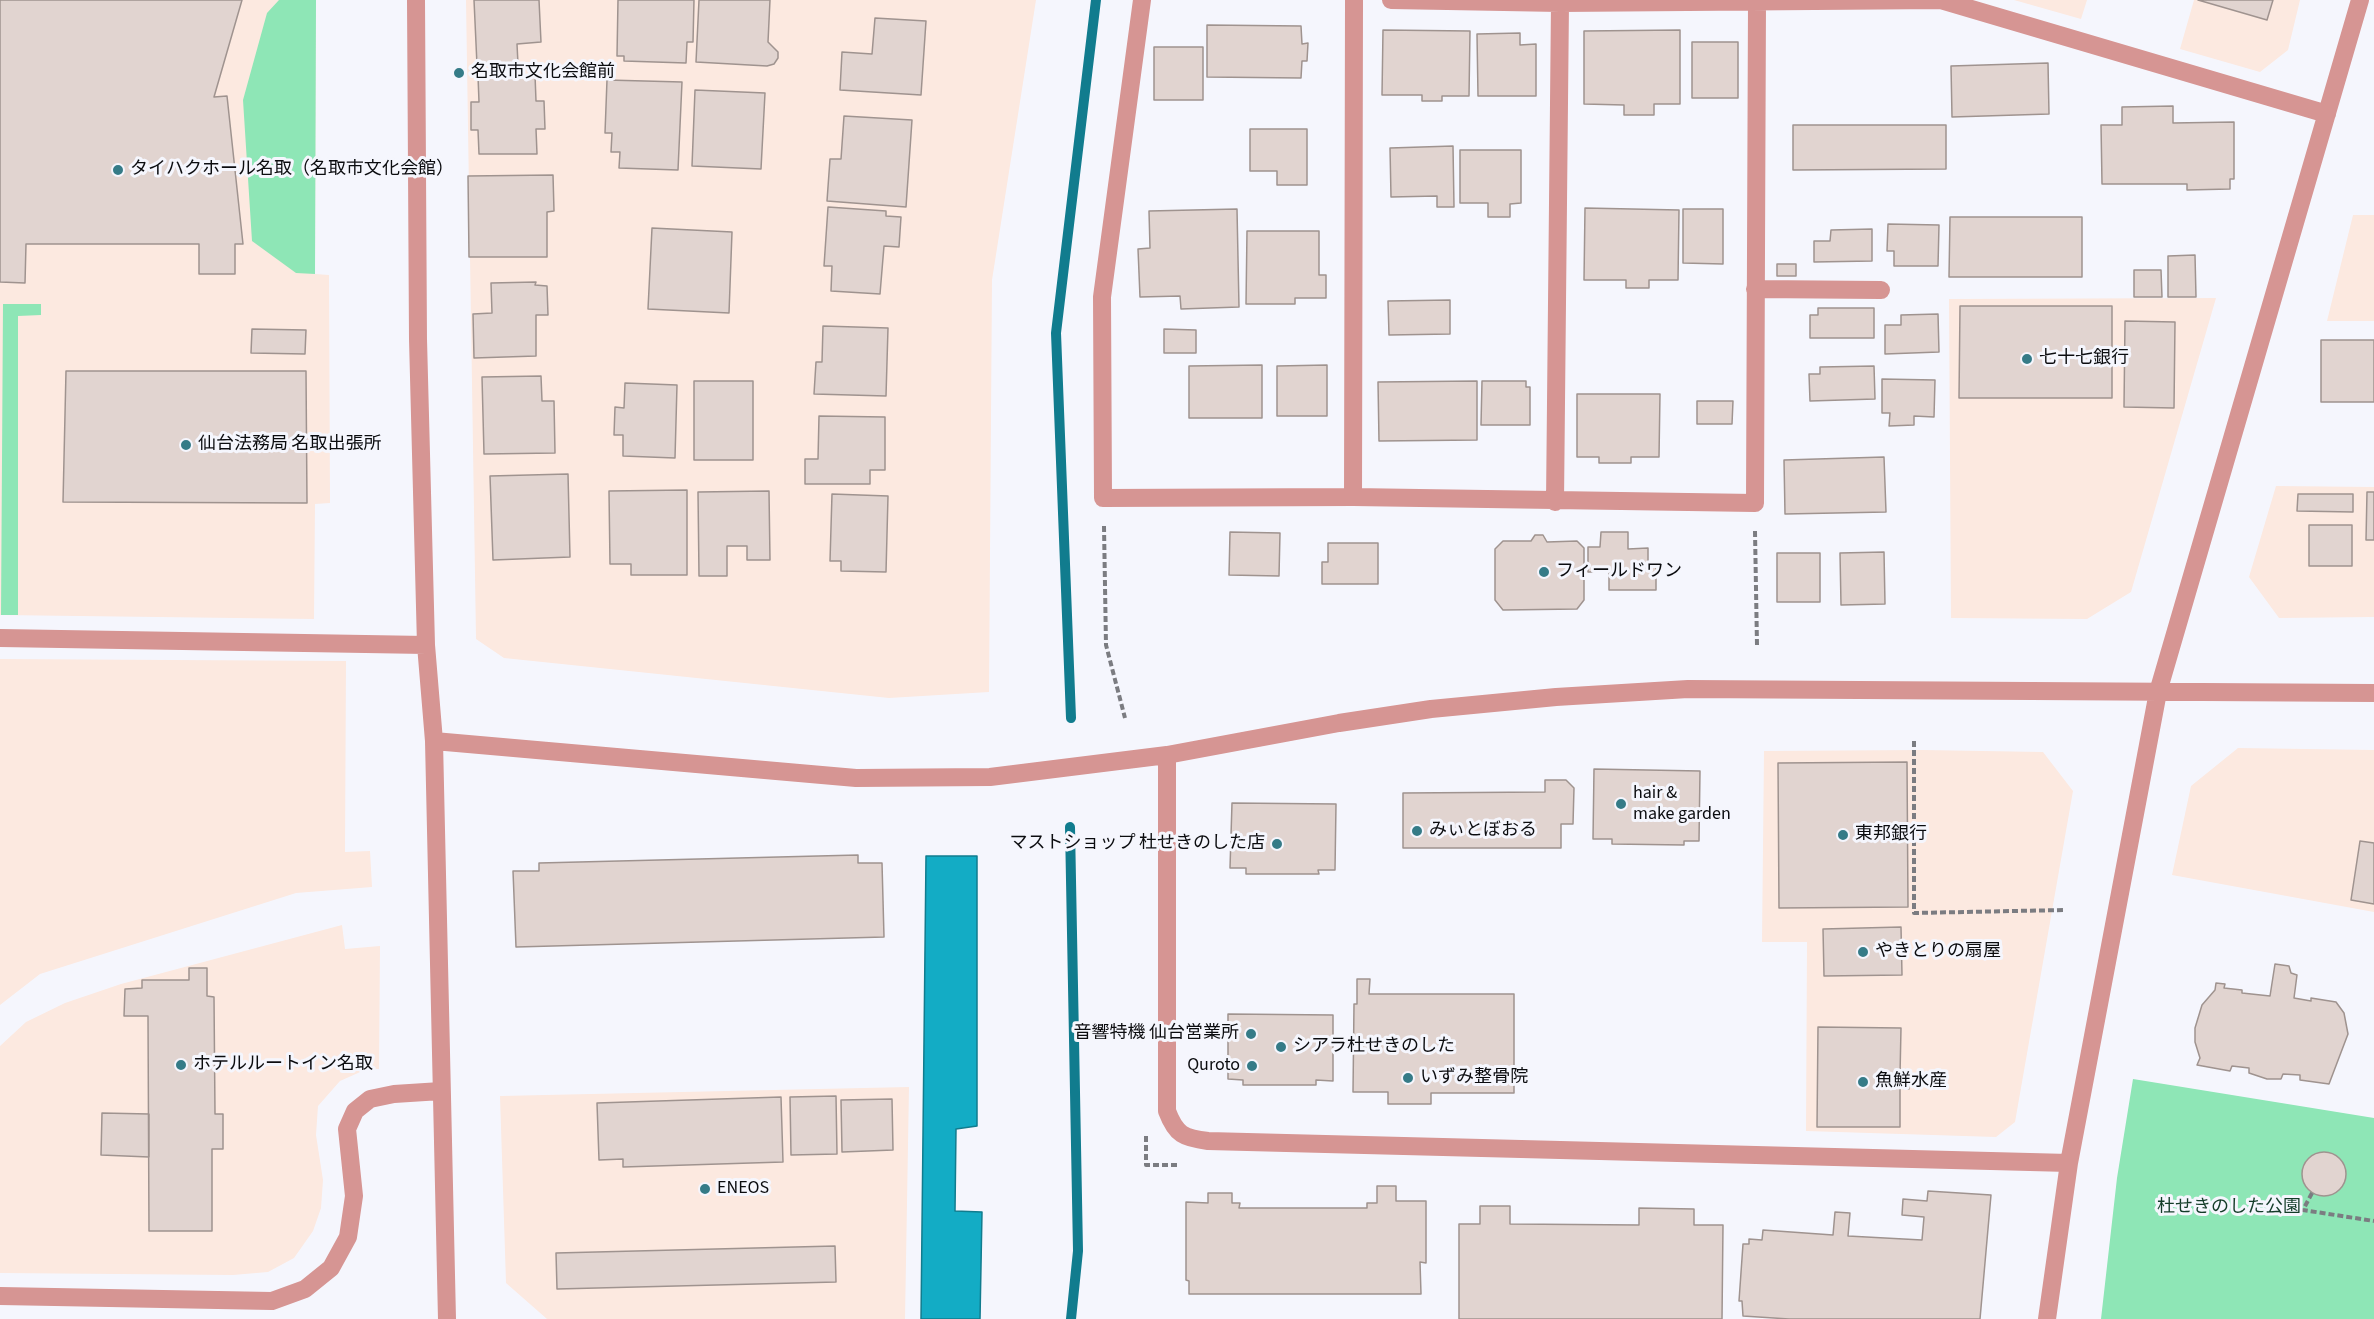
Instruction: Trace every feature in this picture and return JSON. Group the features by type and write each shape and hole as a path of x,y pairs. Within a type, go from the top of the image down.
{"street":[{"path":"416,0 418,339 426,645 434,741 447,1319"},
{"path":"1142,0 1102,297 1103,498 1353,497 1755,503 1757,2"},
{"path":"1353,497 1354,0"},
{"path":"1391,0 1560,3 1941,0 2327,114"},
{"path":"2047,1319 2069,1163 2158,692 2360,0"},
{"path":"1555,501 1560,3"},
{"path":"1755,289 1881,290"},
{"path":"0,638 426,645"},
{"path":"434,741 856,778 990,777 1167,755 1339,723 1431,709 1556,697 1688,689 2374,693"},
{"path":"1167,755 1167,1111 1177,1131 1187,1138 1208,1142 2069,1163"},
{"path":"0,1296 272,1301 305,1289 331,1268 348,1237 354,1196 347,1129 355,1111 370,1100 394,1094 441,1091"}],"path":[{"path":"1103,498 1106,645 1125,718"},
{"path":"1755,503 1756,645"},
{"path":"1914,741 1914,913 2065,910"},
{"path":"2312,1192 2302,1210 2374,1221"}],"shaded area":[{"path":"0,0 316,0 315,274 329,275 330,503 315,504 314,619 0,615"},
{"path":"466,0 1036,0 992,280 989,692 889,698 504,658 476,639"},
{"path":"2014,0 2087,0 2081,19"},
{"path":"2194,0 2300,0 2288,50 2260,72 2180,49"},
{"path":"2353,215 2374,215 2374,321 2327,321"},
{"path":"2216,298 2131,592 2087,619 1951,618 1949,299"},
{"path":"2276,486 2374,487 2374,617 2279,618 2249,577"},
{"path":"0,659 346,661 345,852 370,851 372,887 296,893 40,974 0,1005"},
{"path":"2238,748 2374,750 2374,912 2172,875 2191,786"},
{"path":"1764,751 2043,752 2073,791 2015,1122 1996,1137 1806,1131 1807,942 1762,942"},
{"path":"342,925 345,949 380,946 379,1069 367,1069 340,1081 318,1106 316,1135 323,1180 321,1208 313,1231 294,1258 268,1272 233,1275 0,1273 0,1046 26,1022 65,1003 121,984"},
{"name":"ENEOS","path":"909,1087 905,1319 547,1319 506,1283 500,1096"}],"green space":[{"path":"279,0 316,0 315,274 296,273 252,241 243,100 267,13"},
{"path":"3,304 41,304 41,315 18,316 18,615 1,615"},
{"name":"杜せきのした公園","path":"2133,1079 2374,1118 2374,1319 2101,1319 2117,1178"}],"water":[{"path":"926,856 977,856 977,1126 956,1129 955,1211 982,1212 980,1319 921,1319"}],"building":[{"name":"タイハクホール名取（名取市文化会館）","path":"0,0 242,0 214,97 227,96 243,244 235,244 235,274 199,274 199,244 26,244 25,283 0,282"},
{"path":"474,0 539,0 541,42 517,44 518,64 477,65"},
{"path":"618,0 694,0 693,42 687,42 686,63 624,61 624,56 617,56"},
{"path":"699,0 770,0 768,42 778,52 778,58 774,64 767,66 696,62"},
{"path":"2198,0 2273,0 2267,20"},
{"path":"875,18 926,21 921,95 840,90 842,52 872,54"},
{"path":"1207,25 1301,26 1302,44 1308,43 1307,61 1302,61 1301,78 1207,77"},
{"path":"1383,30 1470,31 1469,96 1442,96 1442,101 1422,101 1422,95 1382,95"},
{"path":"1680,30 1680,104 1654,104 1654,115 1624,115 1624,105 1584,104 1584,31"},
{"path":"1520,33 1520,45 1536,44 1536,96 1478,96 1477,34"},
{"path":"1692,42 1738,42 1738,98 1692,98"},
{"path":"1154,47 1203,47 1203,100 1154,100"},
{"path":"2048,63 2049,114 1952,117 1951,66"},
{"path":"535,75 536,101 544,101 545,129 536,129 537,154 479,154 478,130 471,130 471,102 479,102 478,76"},
{"path":"607,80 682,82 678,170 619,168 620,152 611,152 612,133 605,133"},
{"path":"695,90 765,93 761,169 692,166"},
{"path":"2173,106 2173,123 2234,122 2234,179 2230,179 2230,189 2187,190 2187,184 2102,184 2101,125 2122,125 2122,107"},
{"path":"844,116 912,120 906,207 827,201 830,159 841,159"},
{"path":"1793,125 1946,125 1946,169 1793,170"},
{"path":"1250,129 1307,129 1307,185 1277,185 1277,171 1250,171"},
{"path":"1453,146 1454,207 1437,207 1437,196 1391,197 1390,148"},
{"path":"1460,150 1521,150 1521,203 1510,204 1510,217 1488,217 1488,203 1460,203"},
{"path":"553,175 554,211 547,212 547,257 469,257 468,176"},
{"path":"828,207 886,211 886,216 901,217 899,247 884,246 880,294 831,291 832,266 824,266"},
{"path":"1585,208 1679,210 1678,280 1649,280 1649,288 1626,288 1626,280 1584,280"},
{"path":"1237,209 1239,307 1181,309 1180,296 1140,297 1138,249 1150,248 1149,211"},
{"path":"1683,209 1723,209 1723,264 1683,263"},
{"path":"1950,217 2082,217 2082,277 1949,277"},
{"path":"1888,224 1939,225 1938,266 1894,266 1894,251 1887,251"},
{"path":"652,228 732,232 729,313 648,309"},
{"path":"1872,229 1872,261 1814,262 1814,241 1830,241 1831,230"},
{"path":"1247,231 1319,231 1319,275 1326,275 1326,298 1295,298 1295,304 1246,304"},
{"path":"2195,255 2196,297 2168,297 2168,256"},
{"path":"1777,264 1796,264 1796,276 1777,276"},
{"path":"2134,270 2161,270 2162,297 2134,297"},
{"path":"536,282 535,285 547,286 548,315 536,315 536,356 474,358 473,314 492,313 491,283"},
{"path":"1450,300 1450,334 1389,335 1388,301"},
{"path":"1960,306 2112,306 2112,398 1959,398"},
{"path":"1818,308 1874,308 1874,338 1810,338 1810,315 1818,315"},
{"path":"1938,314 1939,352 1885,354 1885,325 1901,325 1901,315"},
{"path":"2125,321 2175,322 2174,408 2124,407"},
{"path":"823,326 888,328 886,396 814,394 816,362 822,362"},
{"path":"252,329 306,330 305,354 251,353"},
{"path":"1164,329 1196,330 1196,353 1164,353"},
{"path":"2321,340 2374,340 2374,402 2321,402"},
{"path":"1262,365 1262,418 1189,418 1189,366"},
{"path":"1327,365 1327,416 1277,416 1277,366"},
{"path":"1874,366 1875,399 1810,401 1809,374 1820,374 1820,367"},
{"path":"66,371 306,371 307,503 63,502"},
{"path":"541,376 542,401 554,401 555,453 484,454 482,377"},
{"path":"1882,379 1935,380 1934,417 1914,416 1914,425 1889,426 1890,413 1882,413"},
{"path":"694,381 753,381 753,460 694,460"},
{"path":"1477,381 1477,440 1379,441 1378,382"},
{"path":"1482,381 1526,381 1526,387 1530,387 1530,425 1481,425"},
{"path":"625,383 677,385 675,458 623,456 623,435 614,435 615,407 624,408"},
{"path":"1577,394 1660,394 1659,457 1631,457 1631,463 1599,463 1599,457 1577,457"},
{"path":"1697,401 1733,401 1732,424 1697,424"},
{"path":"819,416 885,417 885,470 870,470 870,484 805,484 805,459 818,459"},
{"path":"1884,457 1886,512 1785,514 1784,460"},
{"path":"568,474 570,557 493,560 490,476"},
{"path":"687,490 687,575 631,575 631,564 610,564 609,491"},
{"path":"769,491 770,560 747,560 747,546 727,546 727,576 699,576 698,492"},
{"path":"2367,492 2374,492 2374,540 2366,540"},
{"path":"832,494 888,496 886,572 841,571 841,561 830,561"},
{"path":"2298,494 2353,494 2353,512 2297,511"},
{"path":"2309,525 2352,525 2352,566 2309,566"},
{"path":"1230,532 1280,533 1279,576 1229,575"},
{"path":"1601,532 1628,532 1628,549 1648,548 1648,563 1656,563 1656,590 1609,590 1609,572 1588,572 1588,547 1600,547"},
{"path":"1535,535 1543,535 1547,542 1577,541 1584,548 1584,600 1577,609 1503,610 1495,600 1495,549 1503,541 1531,541"},
{"path":"1328,543 1378,543 1378,584 1322,584 1322,562 1328,562"},
{"path":"1884,552 1885,604 1841,605 1840,553"},
{"path":"1777,553 1820,553 1820,602 1777,602"},
{"name":"東邦銀行","path":"1907,762 1908,907 1779,908 1778,763"},
{"path":"1594,769 1700,771 1699,841 1684,841 1684,845 1612,844 1612,839 1593,839"},
{"path":"1545,780 1566,780 1574,788 1573,824 1561,824 1561,848 1403,848 1403,793 1545,792"},
{"path":"1232,803 1336,804 1335,870 1318,870 1319,874 1246,874 1246,868 1230,868"},
{"path":"2360,841 2374,843 2374,904 2351,900"},
{"path":"858,855 858,863 882,863 884,937 516,947 513,871 539,871 539,863"},
{"name":"やきとりの扇屋","path":"1901,927 1902,975 1824,976 1823,929"},
{"path":"2275,964 2289,966 2291,973 2297,975 2294,998 2336,1002 2344,1013 2348,1034 2329,1084 2300,1080 2300,1075 2283,1074 2281,1079 2267,1079 2249,1073 2249,1068 2232,1066 2230,1071 2197,1065 2200,1058 2195,1042 2195,1028 2202,1005 2215,990 2216,983 2225,984 2224,988 2242,990 2242,993 2270,996"},
{"name":"ホテルルートイン名取","path":"189,968 207,968 207,996 214,997 215,1114 223,1114 223,1149 212,1149 212,1231 149,1231 148,1016 124,1016 125,989 142,988 142,980 189,980"},
{"path":"1357,979 1370,979 1369,994 1514,994 1514,1093 1431,1093 1431,1104 1388,1104 1388,1092 1353,1092 1354,1004 1357,1004"},
{"name":"シアラ杜せきのした","path":"1228,1014 1333,1015 1333,1081 1316,1080 1316,1085 1243,1085 1243,1080 1228,1079"},
{"name":"魚鮮水産","path":"1818,1027 1901,1028 1900,1075 1908,1075 1909,1089 1900,1088 1900,1127 1817,1127"},
{"path":"836,1096 837,1154 791,1155 790,1097"},
{"path":"781,1097 783,1162 623,1167 623,1159 599,1160 597,1103"},
{"path":"892,1099 893,1150 842,1152 841,1100"},
{"path":"102,1113 149,1114 149,1157 101,1155"},
{"path":"2324,1152 2333,1153 2340,1158 2345,1165 2345,1183 2340,1190 2333,1195 2324,1196 2315,1195 2308,1190 2303,1183 2302,1174 2303,1165 2308,1158 2315,1153"},
{"path":"1377,1186 1396,1186 1396,1201 1426,1201 1426,1263 1420,1262 1421,1294 1189,1294 1189,1281 1186,1280 1186,1202 1208,1203 1208,1193 1232,1193 1232,1203 1240,1203 1239,1208 1367,1208 1367,1203 1377,1203"},
{"path":"1928,1191 1991,1195 1980,1319 1789,1319 1743,1316 1742,1301 1739,1301 1743,1244 1749,1244 1749,1239 1762,1240 1763,1230 1833,1235 1835,1212 1850,1213 1848,1236 1922,1240 1924,1217 1902,1215 1903,1199 1927,1201"},
{"path":"1480,1206 1510,1206 1510,1224 1639,1225 1639,1208 1694,1209 1694,1225 1723,1225 1722,1319 1459,1319 1459,1224 1480,1224"},
{"path":"835,1246 836,1282 557,1289 556,1253"}],"waterway":[{"path":"1071,718 1056,333 1096,0"},
{"path":"1070,827 1078,1251 1071,1319"}],"place":[{"name":"名取市文化会館前","path":"459,73"},
{"name":"タイハクホール名取（名取市文化会館）","path":"118,170"},
{"name":"七十七銀行","path":"2027,359"},
{"name":"仙台法務局 名取出張所","path":"186,445"},
{"name":"フィールドワン","path":"1544,572"},
{"name":"hair & make garden","path":"1621,804"},
{"name":"みぃとぼおる","path":"1417,831"},
{"name":"東邦銀行","path":"1843,835"},
{"name":"マストショップ 杜せきのした店","path":"1277,844"},
{"name":"やきとりの扇屋","path":"1863,952"},
{"name":"音響特機 仙台営業所","path":"1251,1034"},
{"name":"シアラ杜せきのした","path":"1281,1047"},
{"name":"ホテルルートイン名取","path":"181,1065"},
{"name":"Quroto","path":"1252,1066"},
{"name":"いずみ整骨院","path":"1408,1078"},
{"name":"魚鮮水産","path":"1863,1082"},
{"name":"ENEOS","path":"705,1189"}]}
